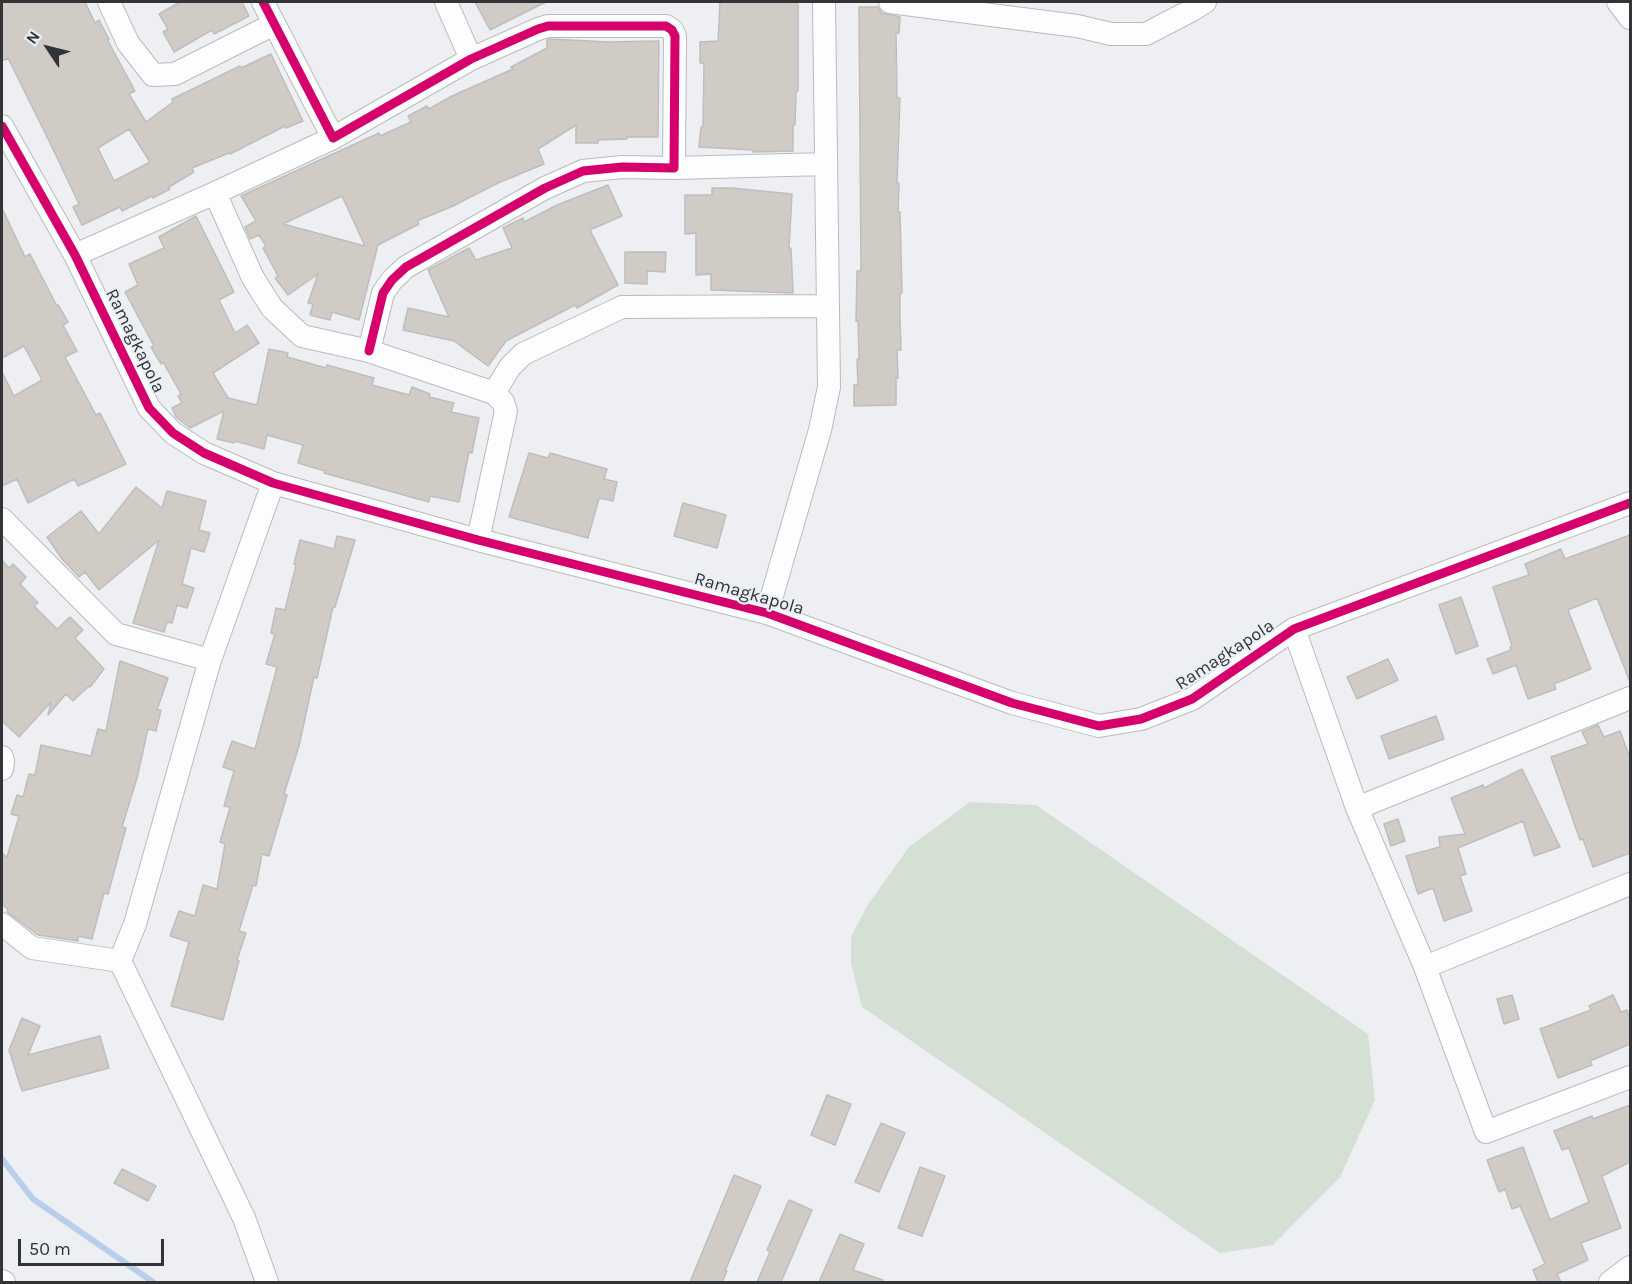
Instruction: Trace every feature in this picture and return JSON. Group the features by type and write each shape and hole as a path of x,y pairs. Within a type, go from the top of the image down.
{"street":[{"path":"109,2 128,44 153,75 175,74 274,24"},
{"path":"263,2 333,138"},
{"path":"446,2 471,59"},
{"path":"768,613 820,430 829,387 824,2"},
{"path":"890,2 1077,26 1111,34 1146,34 1205,2"},
{"path":"1618,2 1630,18"},
{"path":"75,255 333,138 471,59 548,26 666,26 672,30 675,36 674,168"},
{"name":"Ramagkapola","path":"2,126 75,255 149,408 173,433 204,453 273,483 478,540 768,613 1012,703 1099,726 1141,719 1192,699 1294,629 1630,503"},
{"path":"369,351 383,293 392,280 406,267 545,188 583,171 622,167 825,164"},
{"path":"215,193 253,278 272,308 302,336 369,351 494,393 503,402 506,411 478,540"},
{"path":"494,393 510,367 523,354 622,307 827,306"},
{"path":"267,1282 243,1218 120,962 135,924 210,660 273,483"},
{"path":"2,519 116,634 210,660"},
{"path":"1294,629 1358,808 1425,967 1486,1132 1630,1077"},
{"path":"1358,808 1630,698"},
{"path":"2,757 2,769"},
{"path":"1425,967 1630,884"},
{"path":"2,924 32,948 120,962"},
{"path":"1610,1282 1630,1267"}],"shaded area":[{"path":"970,802 1036,805 1368,1034 1375,1100 1340,1177 1273,1245 1220,1253 862,1007 851,963 851,937 867,906 909,847"}],"building":[{"path":"2,2 85,2 95,23 99,20 109,39 107,39 135,91 129,94 146,122 173,102 172,99 240,66 241,68 271,54 303,121 286,128 285,126 230,154 192,168 194,172 153,198 152,196 122,211 120,207 82,225 73,207 79,204 51,145 8,58 2,61","holes":["129,129 150,162 114,181 98,148"]},
{"path":"180,2 242,2 249,16 214,34 212,30 174,52 163,32 168,29 159,14"},
{"path":"475,2 546,2 490,30"},
{"path":"720,2 798,2 798,91 796,91 795,125 793,124 793,151 753,152 753,150 699,147 701,127 703,127 704,63 700,63 700,42 718,41"},
{"path":"859,7 878,7 882,13 900,17 899,33 896,33 897,98 900,98 897,183 899,183 902,293 900,293 901,350 897,350 896,405 854,406 854,385 858,385 857,359 859,359 858,321 856,321 857,271 861,271"},
{"path":"547,40 659,41 658,137 627,137 627,139 598,140 598,143 576,143 576,125 538,149 544,164 417,221 419,224 378,245 359,320 332,312 330,320 310,315 313,304 308,303 318,274 288,295 275,278 278,276 263,248 266,246 259,235 250,239 245,227 256,221 241,196 379,133 380,136 411,122 408,116 427,106 429,109 452,96 513,69 511,67 547,48","holes":["342,196 365,246 283,224"]},
{"path":"608,185 622,216 590,230 618,285 577,308 575,305 506,341 488,366 454,341 403,330 408,308 449,317 428,270 469,248 476,260 512,248 503,228 523,218 524,222 557,205"},
{"path":"712,188 792,194 789,249 791,248 793,293 711,290 711,274 696,275 696,233 685,234 685,195 712,195"},
{"path":"2,208 25,257 30,254 68,322 63,325 77,351 65,357 96,415 100,413 126,464 78,486 74,479 28,503 17,479 2,486 2,372 14,396 42,380 24,346 2,358"},
{"path":"196,216 234,292 219,300 235,333 247,325 259,343 213,373 228,398 257,405 269,349 288,353 287,357 326,368 327,365 374,378 372,385 409,395 412,387 430,394 429,397 454,403 451,412 479,418 472,453 469,452 459,502 430,496 429,502 324,473 325,471 298,463 303,445 267,435 264,449 217,439 224,411 190,428 176,417 172,408 182,403 178,396 181,394 163,362 161,364 151,347 154,346 125,292 138,285 129,264 164,248 159,237"},
{"path":"625,252 666,252 665,272 647,271 647,284 625,283"},
{"path":"529,453 548,458 550,453 607,469 604,479 617,482 613,501 599,498 588,538 509,517"},
{"path":"136,487 162,508 167,491 206,501 199,530 210,533 204,552 191,548 182,584 194,588 187,608 177,605 172,623 167,622 164,632 133,623 159,540 99,590 85,572 79,577 62,559 47,537 81,511 99,534"},
{"path":"683,503 726,515 717,548 674,536"},
{"path":"1630,535 1630,682 1597,598 1568,610 1591,669 1554,684 1556,689 1528,699 1516,665 1493,674 1487,659 1511,650 1512,646 1493,587 1529,575 1525,564 1561,549 1565,559"},
{"path":"337,536 355,540 335,607 333,607 317,678 314,677 299,746 284,794 287,795 269,856 262,854 256,886 253,885 239,931 246,933 237,960 239,961 223,1020 171,1006 189,942 170,936 179,911 195,916 203,885 217,889 225,844 220,842 230,807 224,806 234,771 223,767 232,741 255,749 277,667 266,664 275,634 271,633 276,608 285,610 300,540 334,549"},
{"path":"2,560 9,568 13,564 26,577 20,584 38,603 34,606 57,629 70,617 83,630 75,638 104,669 90,687 73,701 66,694 48,715 51,702 19,737 2,721"},
{"path":"1461,597 1478,646 1456,654 1439,605"},
{"path":"1388,659 1398,680 1357,699 1347,677"},
{"path":"120,661 168,678 157,710 161,710 156,731 148,729 137,778 122,827 126,828 108,894 104,893 92,939 78,936 78,941 38,935 7,912 8,909 2,905 2,853 7,857 19,816 11,814 17,795 23,797 29,774 35,775 41,745 91,756 98,729 106,731"},
{"path":"1436,716 1444,739 1389,759 1381,736"},
{"path":"1598,725 1604,737 1620,731 1630,758 1630,853 1593,867 1583,839 1580,840 1551,757 1588,744 1582,732"},
{"path":"1522,769 1560,847 1534,856 1523,821 1458,848 1466,874 1460,876 1472,911 1444,921 1433,888 1418,894 1406,856 1440,847 1439,837 1465,834 1451,798 1483,785 1484,788"},
{"path":"1398,819 1405,841 1391,846 1384,824"},
{"path":"1512,995 1519,1019 1504,1024 1497,999"},
{"path":"1613,995 1621,1012 1627,1010 1630,1019 1630,1044 1590,1061 1592,1065 1558,1078 1540,1029 1591,1010 1589,1006"},
{"path":"22,1018 40,1026 28,1055 100,1036 109,1068 22,1091 9,1050"},
{"path":"827,1095 851,1104 835,1145 811,1135"},
{"path":"1630,1105 1630,1162 1602,1176 1621,1228 1581,1243 1588,1260 1557,1274 1561,1282 1538,1282 1533,1270 1545,1264 1520,1206 1512,1209 1505,1189 1499,1192 1487,1160 1523,1147 1550,1220 1589,1202 1569,1148 1562,1150 1554,1131 1592,1116 1593,1119"},
{"path":"881,1123 905,1133 879,1192 855,1182"},
{"path":"920,1167 945,1176 922,1236 898,1228"},
{"path":"122,1169 156,1186 148,1201 114,1183"},
{"path":"734,1175 761,1186 725,1271 727,1271 722,1282 690,1282"},
{"path":"789,1200 812,1210 781,1282 757,1282 770,1252 767,1250"},
{"path":"840,1234 864,1244 853,1270 883,1280 882,1282 819,1282"}],"waterway":[{"path":"2,1159 33,1199 153,1282"}],"cycle path":[{"path":"263,2 333,138 471,59 548,26 666,26 675,36 674,168 622,167 583,171 545,188 406,267 392,280 383,293 369,351"},
{"path":"2,126 75,255 149,408 173,433 204,453 273,483 478,540 767,613 1012,703 1099,726 1141,719 1192,699 1294,629 1630,503"}]}
